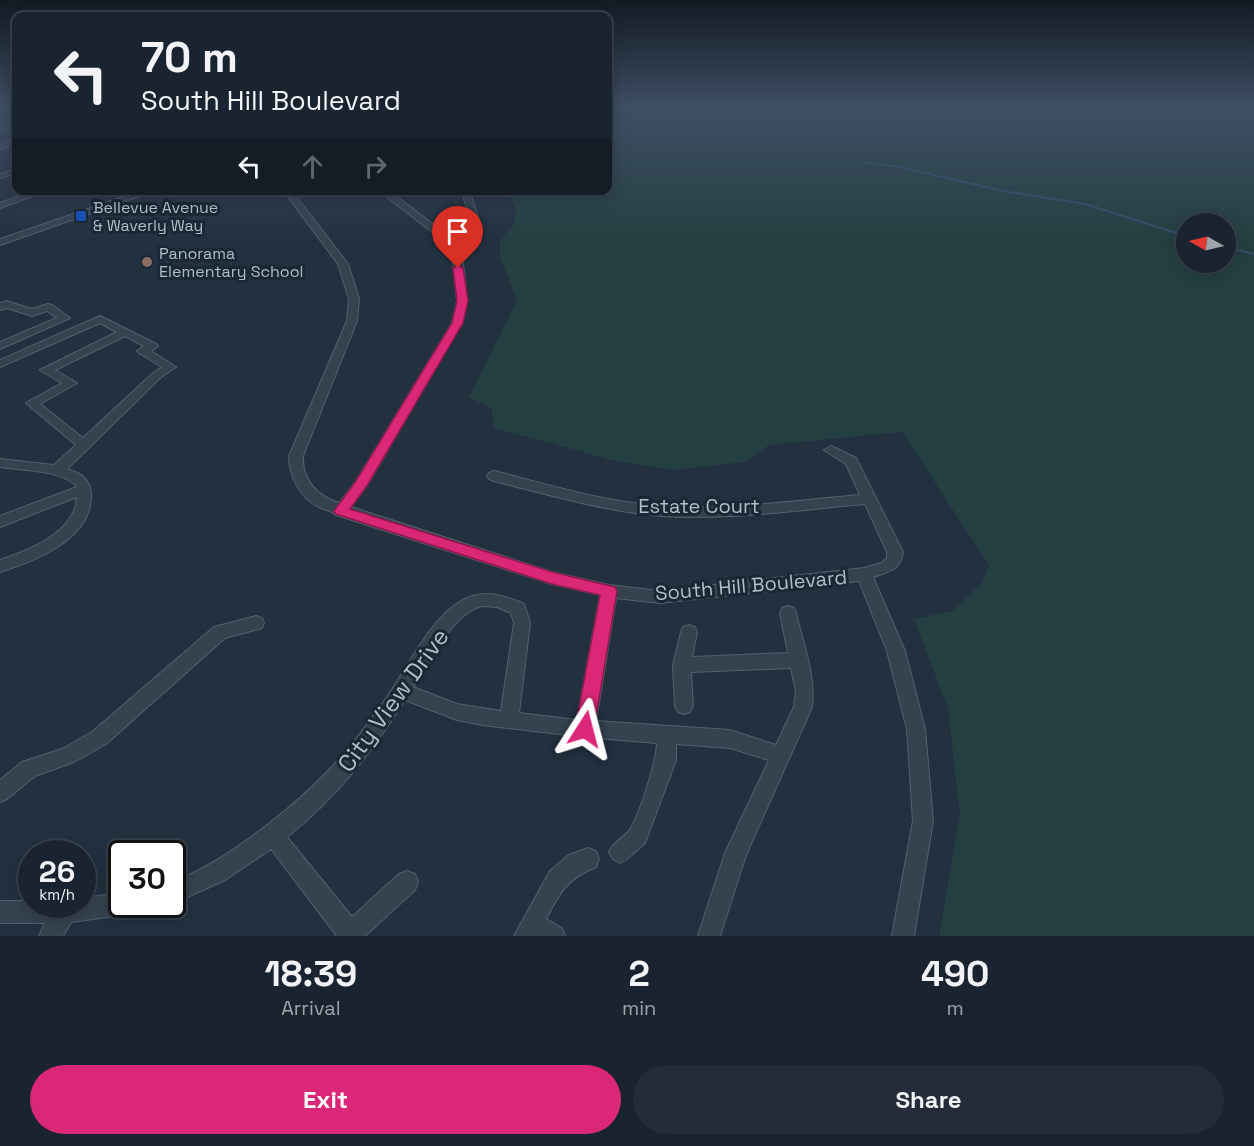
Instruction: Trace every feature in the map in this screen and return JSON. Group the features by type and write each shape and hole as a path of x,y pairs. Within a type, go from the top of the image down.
{"street":[{"path":"0,206 31,195"},
{"path":"0,242 138,195"},
{"name":"South Hill Boulevard","path":"290,195 343,264 354,298 352,321 299,446 295,468 298,479 322,503 552,578 609,591 660,597 864,574 886,567 894,561 895,552 870,499"},
{"path":"389,195 435,230 461,236"},
{"path":"341,511 361,484 457,323 462,301 456,251 461,236 475,220 467,195"},
{"path":"0,307 6,304 32,313 48,307 65,318 0,346"},
{"path":"0,364 100,319 152,346 143,351 171,367 156,376 57,470"},
{"path":"84,445 32,403 71,383 46,370 125,332"},
{"path":"831,450 851,460 870,499"},
{"path":"0,463 57,470 78,477 85,489 82,509 66,531 32,555 0,566"},
{"name":"Estate Court","path":"494,476 582,499 652,510 724,510 870,499"},
{"path":"0,522 85,489"},
{"path":"864,574 896,651 915,729 923,822 903,936"},
{"path":"585,729 609,591"},
{"name":"City View Drive","path":"186,887 220,872 272,834 346,768 436,639 464,607 486,598 499,600 518,609 522,623 508,721"},
{"path":"709,936 736,853 803,707 805,691 788,613"},
{"path":"0,792 29,769 67,756 99,738 220,632 256,623"},
{"path":"684,706 682,665 689,632"},
{"path":"682,665 800,660"},
{"path":"401,691 457,712 508,721 730,739 781,755"},
{"path":"620,852 638,836 666,760 667,735"},
{"path":"272,834 350,935 407,882"},
{"path":"554,936 529,930 563,871 574,863 588,859"},
{"path":"0,912 18,912"},
{"path":"50,936 60,918"}],"green space":[{"path":"612,153 1254,153 1254,936 939,936 960,815 948,709 914,619 952,611 982,583 989,565 902,432 769,445 745,462 673,470 616,461 494,428 491,408 469,397 517,300 500,257 500,240 513,226 517,210 508,195 612,195"}],"waterway":[{"path":"865,163 900,167 1003,191 1085,204 1176,233"},
{"path":"1236,250 1254,254"}],"place":[{"name":"Bellevue Avenue & Waverly Way","path":"81,216"},
{"name":"Panorama Elementary School","path":"147,262"}],"route":[{"path":"458,268 462,312 457,323 357,491 341,511 552,578 609,591 585,729"}]}
